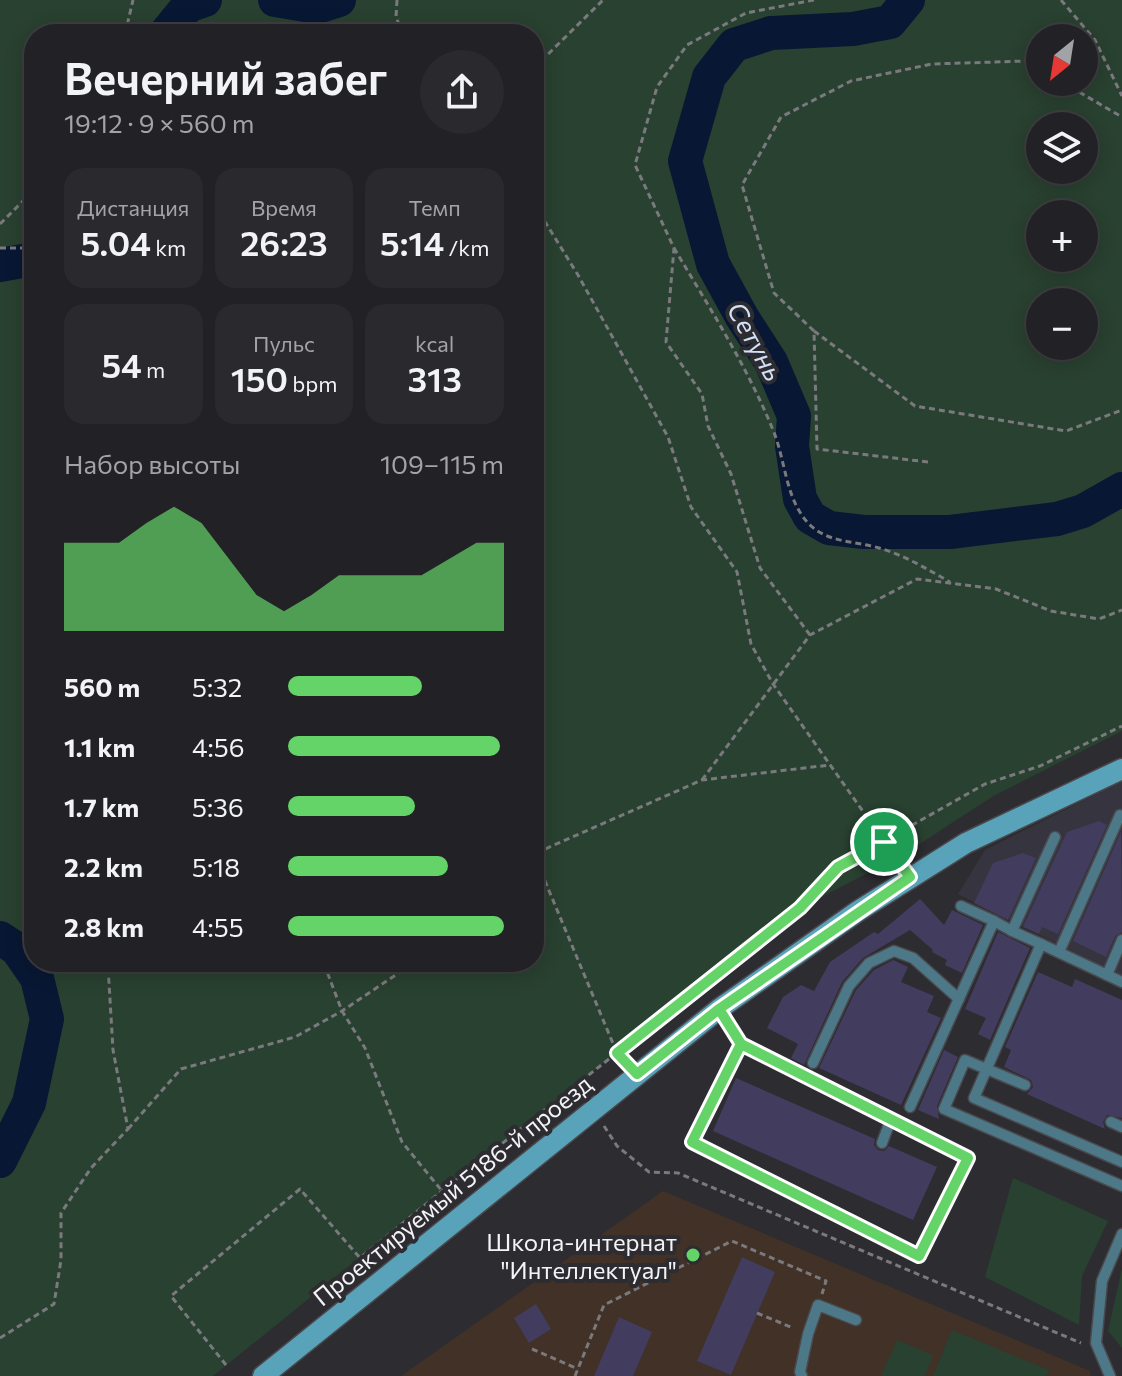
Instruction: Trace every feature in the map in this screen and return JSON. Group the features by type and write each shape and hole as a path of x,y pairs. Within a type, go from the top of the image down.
{"street":[{"name":"Проектируемый 5186-й проезд","path":"263,1376 719,1009 910,877 966,843 1122,769"}],"lane":[{"path":"1059,952 1120,815"},
{"path":"1012,931 1055,837"},
{"path":"961,906 1122,982"},
{"path":"910,1107 994,921"},
{"path":"1107,975 1122,940"},
{"path":"1041,944 974,1098 1122,1162"},
{"path":"813,1063 849,986 869,963 894,951 913,958 959,999"},
{"path":"719,1009 741,1044 968,1158 919,1256 692,1142 741,1044"},
{"path":"1025,1085 965,1060 944,1109 1122,1186"},
{"path":"882,1143 891,1119"},
{"path":"1111,1122 1122,1127"},
{"path":"1110,1376 1096,1343 1102,1281 1122,1234"},
{"path":"802,1376 800,1372 808,1334 818,1305 856,1320"}],"path":[{"path":"127,24 133,0"},
{"path":"397,0 399,24"},
{"path":"544,58 603,0"},
{"path":"814,0 746,13 687,45 657,87 635,165 674,248 741,361 774,432 794,503 810,525 828,538 880,548 916,562 952,583"},
{"path":"1061,0 1095,40 1122,96"},
{"path":"1026,61 932,64 851,81 781,117 742,185 774,293 814,331 915,406 1066,431 1122,410"},
{"path":"1086,96 1122,117"},
{"path":"0,224 24,200"},
{"path":"544,220 668,437 691,507 737,572 751,644 773,684 910,877"},
{"path":"0,248 24,248"},
{"path":"674,248 666,342 702,394 708,426 731,474 760,568 810,635"},
{"path":"814,331 817,449 928,462"},
{"path":"702,780 810,635 917,579 996,589 1051,611 1099,619 1122,610"},
{"path":"226,1365 171,1296 300,1189 360,1258 800,908 838,867 985,784 1040,766 1122,726"},
{"path":"544,850 702,780 830,765"},
{"path":"544,884 617,1053 637,1074"},
{"path":"108,972 113,1050 128,1129"},
{"path":"327,972 342,1011 365,1048 402,1142 442,1191"},
{"path":"0,1338 54,1304 61,1260 61,1213 91,1168 181,1069 295,1037 342,1011 400,972"},
{"path":"593,1109 617,1146 649,1172 678,1173 1085,1345 1096,1343"},
{"path":"575,1376 604,1305 732,1241 826,1281 818,1305"},
{"path":"757,1313 808,1334"},
{"path":"532,1349 578,1369"}],"shaded area":[{"path":"1122,781 1122,976 958,894 985,850"},
{"name":"Школа-интернат \"Интеллектуал\"","path":"663,1191 1090,1371 1091,1376 401,1376"}],"green space":[{"path":"0,0 1122,0 1122,731 995,795 901,856 800,908 213,1376 0,1376"},
{"path":"1013,1178 1108,1221 1082,1276 1079,1325 985,1277"},
{"path":"1122,1268 1122,1348 1108,1331"},
{"path":"952,1330 1049,1370 1046,1376 933,1376"},
{"path":"897,1340 933,1355 925,1376 881,1376"}],"building":[{"path":"1099,821 1107,825 1058,934 1042,927 1039,934 1023,927 1067,832"},
{"path":"1121,832 1122,932 1115,936 1106,957 1073,941"},
{"path":"1023,853 1036,858 1008,920 974,903 993,863"},
{"path":"920,899 944,925 952,910 983,925 962,973 945,965 947,960 932,952 910,930 863,958 842,982 804,1065 791,1058 798,1044 767,1028 783,997 801,985 814,991 830,962 874,932 878,934"},
{"path":"998,932 1030,948 990,1040 978,1034 986,1018 965,1009"},
{"path":"893,960 908,967 901,982 934,996 927,1012 941,1018 901,1105 819,1068 856,990 874,970"},
{"path":"1038,972 1072,987 1075,979 1122,1000 1122,1118 1107,1115 1103,1122 1105,1129 1027,1094 1033,1087 1031,1080 1004,1067 1011,1050 1005,1047"},
{"path":"944,1050 958,1057 937,1106 939,1119 918,1110"},
{"path":"736,1078 875,1139 874,1145 878,1150 884,1151 889,1146 937,1167 913,1220 713,1131"},
{"path":"742,1257 775,1272 731,1375 697,1361"},
{"path":"536,1304 551,1329 529,1343 514,1318"},
{"path":"619,1317 652,1332 633,1376 594,1376"}],"waterway":[{"name":"Сетунь","path":"173,24 188,6 205,0"},
{"name":"Сетунь","path":"275,0 317,7 339,0"},
{"name":"Сетунь","path":"908,0 890,22 853,29 771,33 734,45 709,77 685,161 713,264 771,362 794,416 792,446 800,499 810,517 829,528 864,532 950,532 1057,519 1083,511 1122,489"},
{"name":"Сетунь","path":"0,265 24,261"},
{"name":"Сетунь","path":"0,938 17,949 24,959"},
{"name":"Сетунь","path":"0,1161 29,1103 47,1019 33,972"}],"place":[{"name":"Школа-интернат \"Интеллектуал\"","path":"693,1255"}],"route":[{"path":"884,842 838,867 800,908 617,1053 637,1074 719,1009 741,1044 968,1158 919,1256 692,1142 741,1044 719,1009 910,877 884,842"}]}
